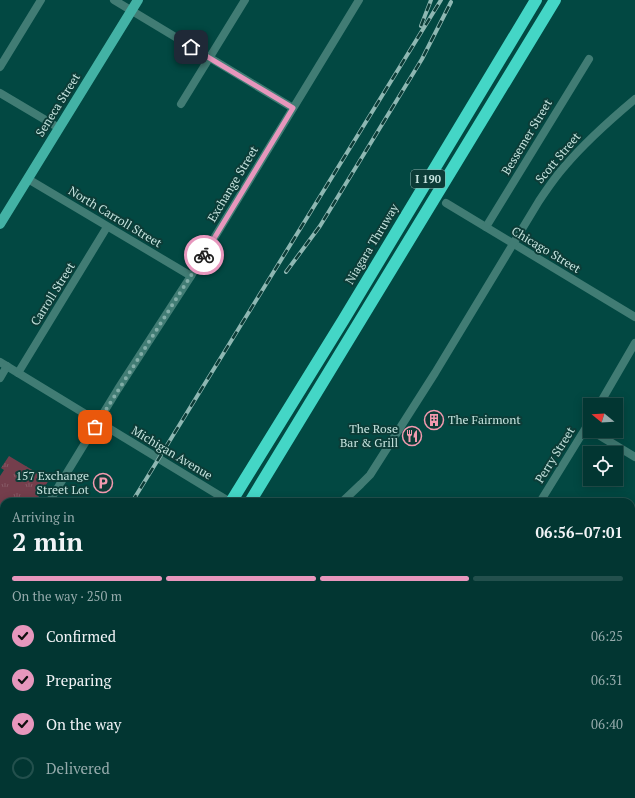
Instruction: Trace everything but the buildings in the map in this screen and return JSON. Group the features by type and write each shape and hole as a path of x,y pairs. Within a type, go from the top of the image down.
{"highway":[{"name":"Niagara Thruway","path":"232,498 344,319 536,0"},
{"name":"I 190","path":"254,498 555,0"}],"main road":[{"name":"Seneca Street","path":"0,224 138,0"}],"street":[{"path":"0,67 41,0"},
{"path":"114,0 293,108"},
{"path":"181,104 245,0"},
{"name":"Exchange Street","path":"51,498 118,389 191,276 359,0"},
{"name":"Bessemer Street","path":"486,227 589,59"},
{"path":"0,93 59,128"},
{"name":"Scott Street","path":"346,498 375,468 435,373 512,244 539,201 564,166 580,148 635,99"},
{"name":"North Carroll Street","path":"28,179 191,276"},
{"name":"Chicago Street","path":"446,203 635,317"},
{"name":"Carroll Street","path":"18,373 108,227"},
{"path":"604,398 635,343"},
{"path":"0,378 4,364"},
{"name":"Michigan Avenue","path":"4,364 223,498"},
{"name":"Perry Street","path":"543,498 583,438"},
{"path":"606,438 635,457"}],"green space":[{"path":"9,456 49,480 38,498 0,498 0,476 4,470 1,468"}],"railway":[{"path":"421,26 431,0"},
{"path":"134,498 441,0"},
{"path":"286,272 320,226 422,59 451,2"}],"way so far":[{"path":"95,427 204,255"}],"place":[{"name":"The Fairmont","path":"434,420"},
{"name":"The Rose Bar & Grill","path":"412,436"},
{"name":"157 Exchange Street Lot","path":"103,483"}],"route":[{"path":"191,47 293,108 204,255"}]}
